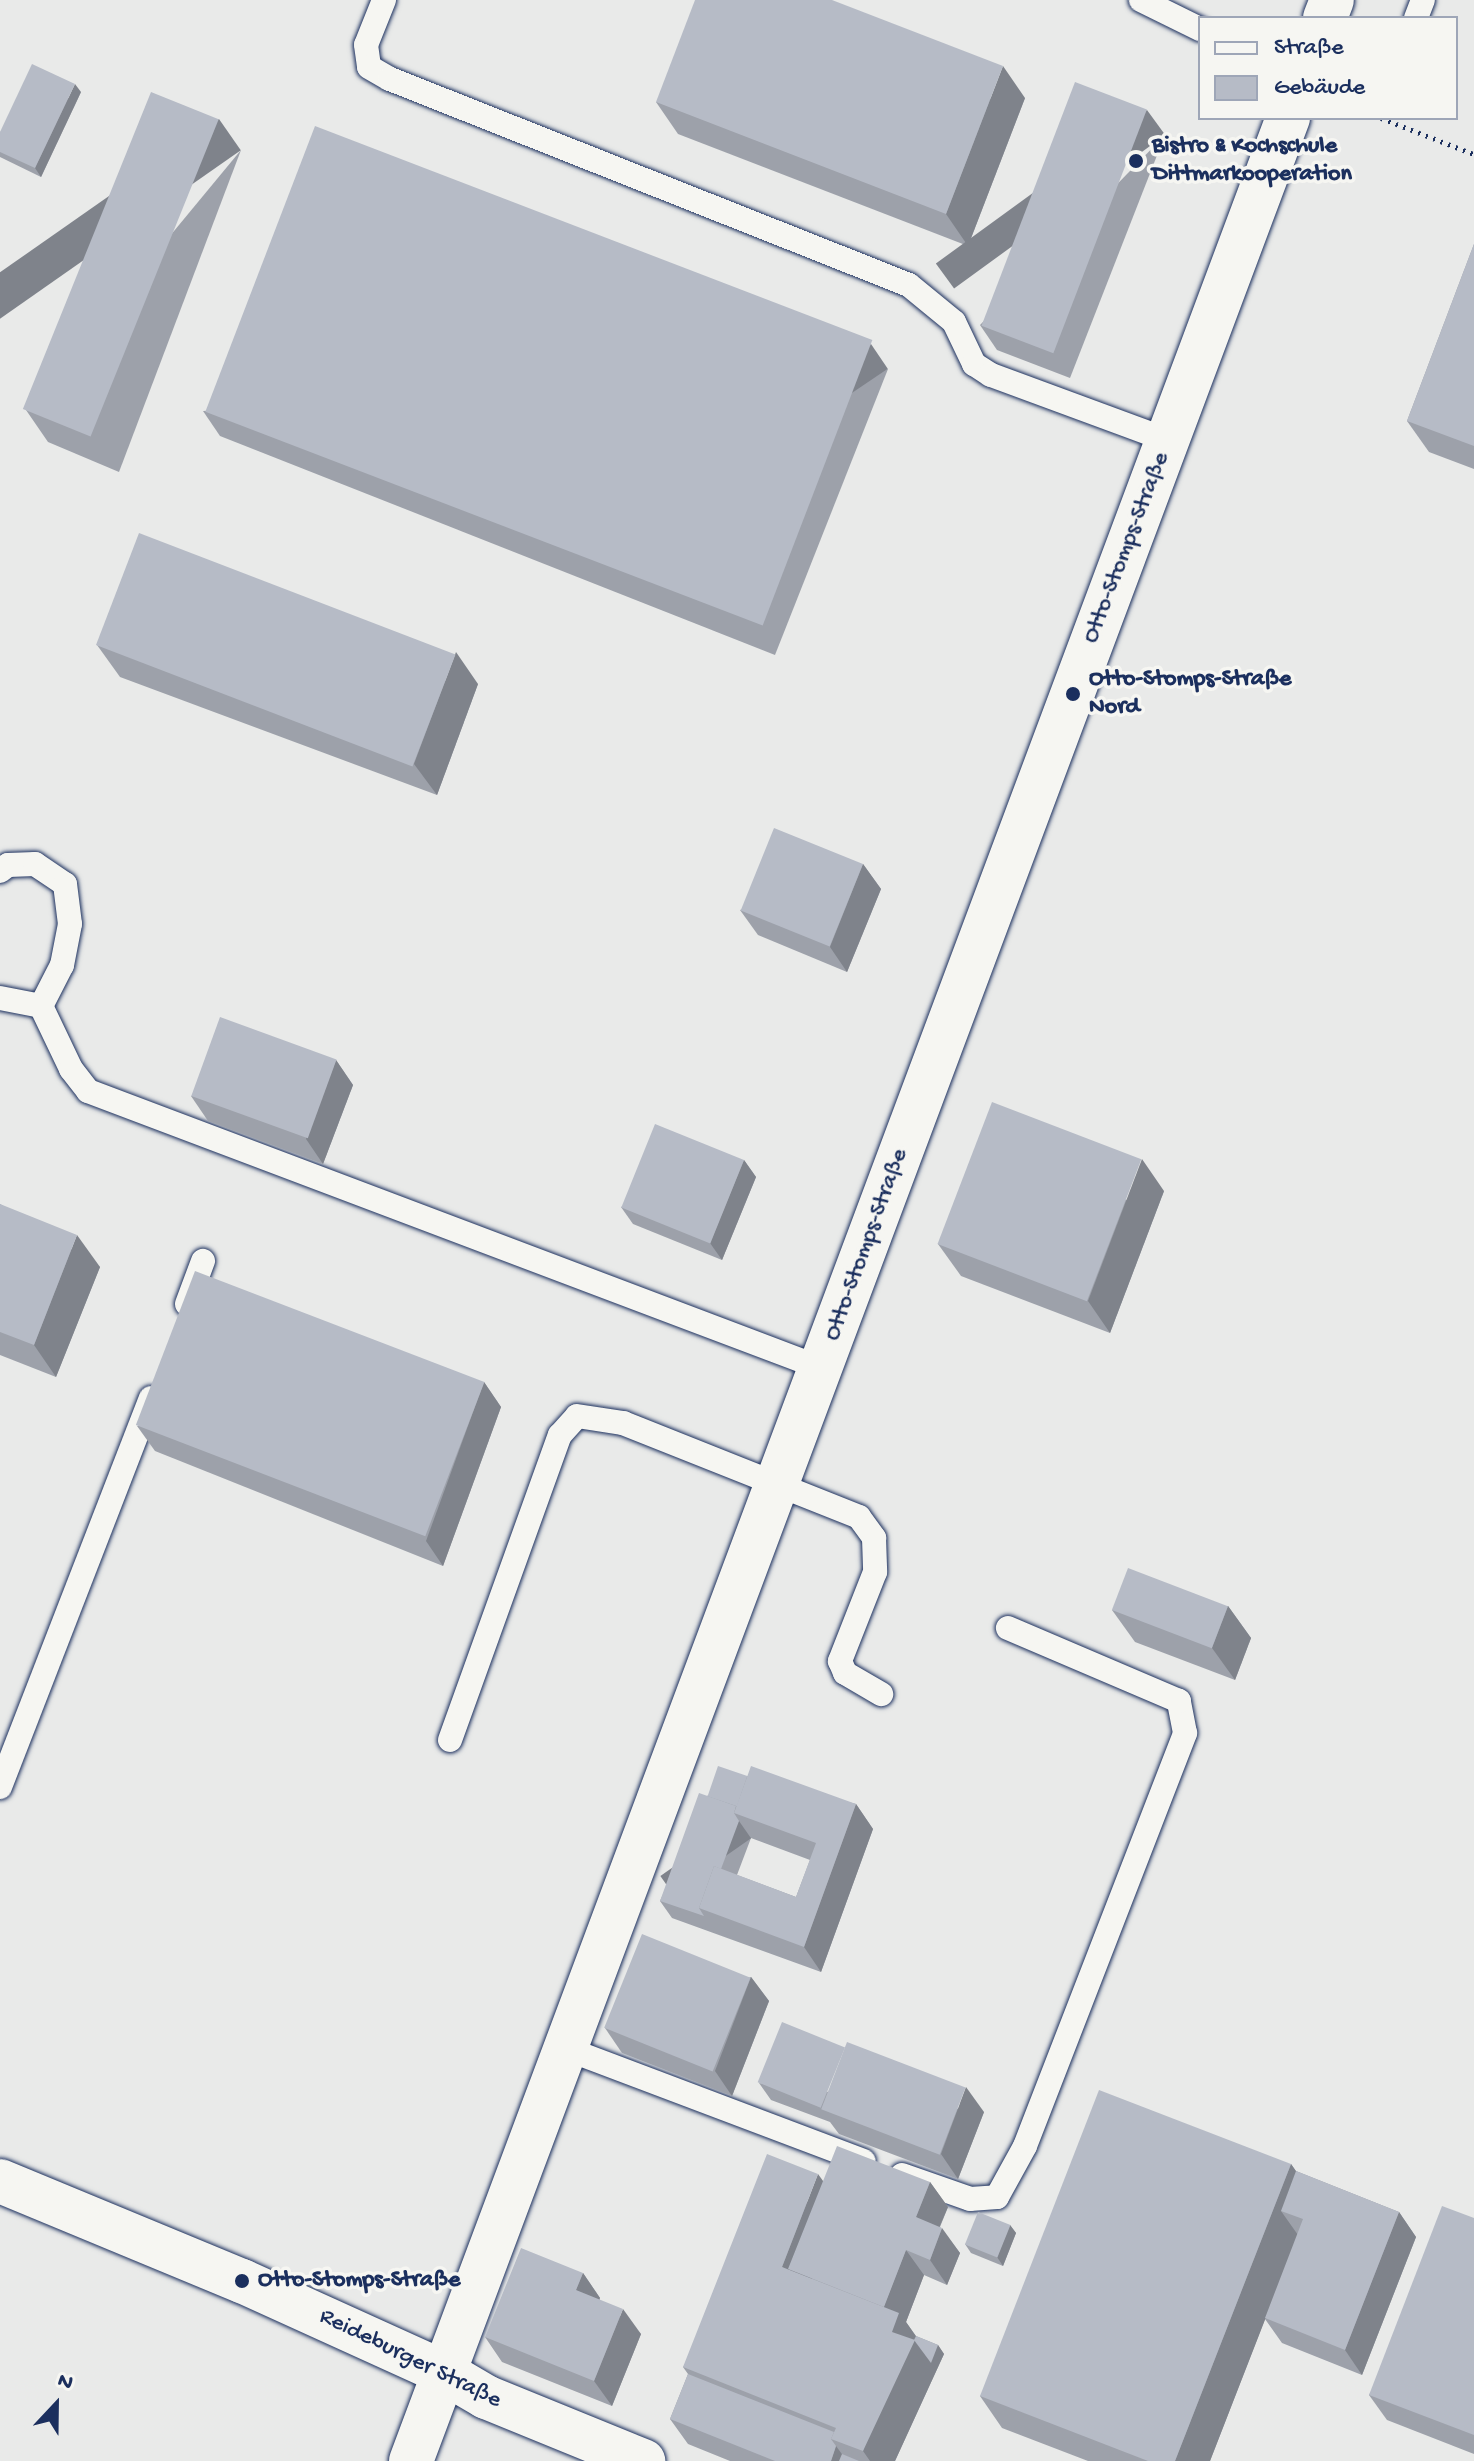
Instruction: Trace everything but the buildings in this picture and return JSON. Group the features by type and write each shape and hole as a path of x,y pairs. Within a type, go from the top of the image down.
{"street":[{"name":"Otto-Stomps-Straße","path":"411,2461 1287,120"},
{"name":"Reideburger Straße","path":"0,2181 242,2281 445,2373 486,2397 643,2461"}],"lane":[{"path":"384,0 366,45 369,67 390,79 909,285 954,322 974,364 991,375 1168,440"},
{"path":"1141,0 1198,28"},
{"path":"0,871 8,865 35,864 65,884 67,937 62,965 41,1006"},
{"path":"0,998 41,1006"},
{"path":"41,1006 71,1069 88,1091 821,1368"},
{"path":"176,1331 203,1261"},
{"path":"0,1787 159,1375"},
{"path":"450,1740 560,1435 577,1416 623,1423 845,1508 869,1527 875,1572 840,1661 845,1673 881,1694"},
{"path":"567,2049 970,2199 997,2197 1025,2146 1185,1733 1179,1701 1008,1628"}],"path":[{"path":"1386,120 1474,154"}],"place":[{"name":"Bistro & Kochschule Dittmarkooperation","path":"1136,161"},
{"name":"Otto-Stomps-Straße Nord","path":"1073,694"},
{"name":"Otto-Stomps-Straße","path":"242,2281"}]}
